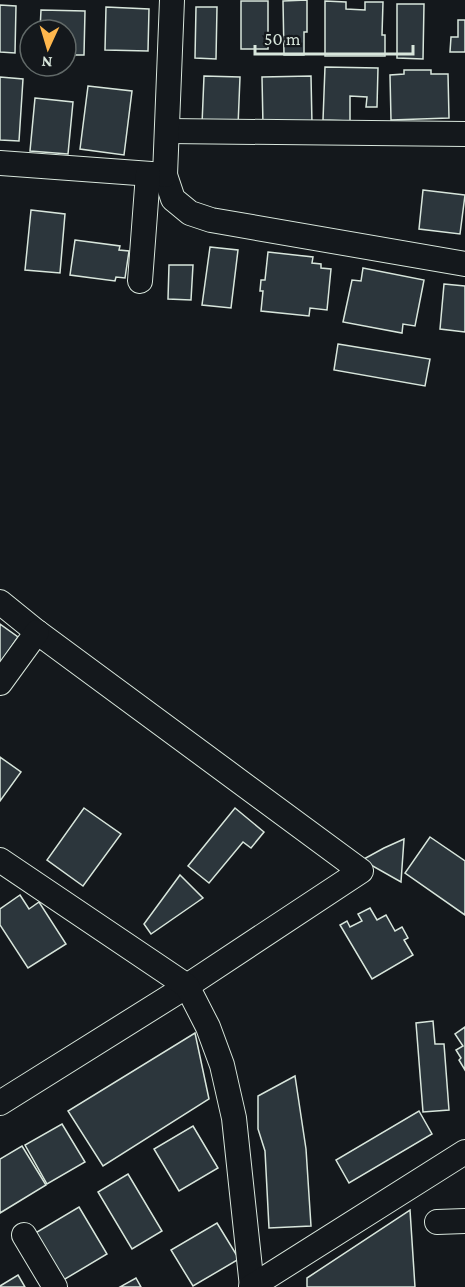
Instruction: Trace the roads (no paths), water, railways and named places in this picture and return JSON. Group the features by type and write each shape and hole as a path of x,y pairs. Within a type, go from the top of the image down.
{"street":[{"path":"140,281 157,174 168,131 172,0"},
{"path":"168,131 465,134"},
{"path":"0,163 157,174"},
{"path":"157,174 173,199 190,213 211,220 465,264"},
{"path":"0,602 37,632 361,871 187,986 0,1103"},
{"path":"0,683 37,632"},
{"path":"1,861 187,986 208,1027 222,1065 232,1107 252,1287 465,1152"},
{"path":"437,1222 465,1221"},
{"path":"24,1235 55,1287"}]}
